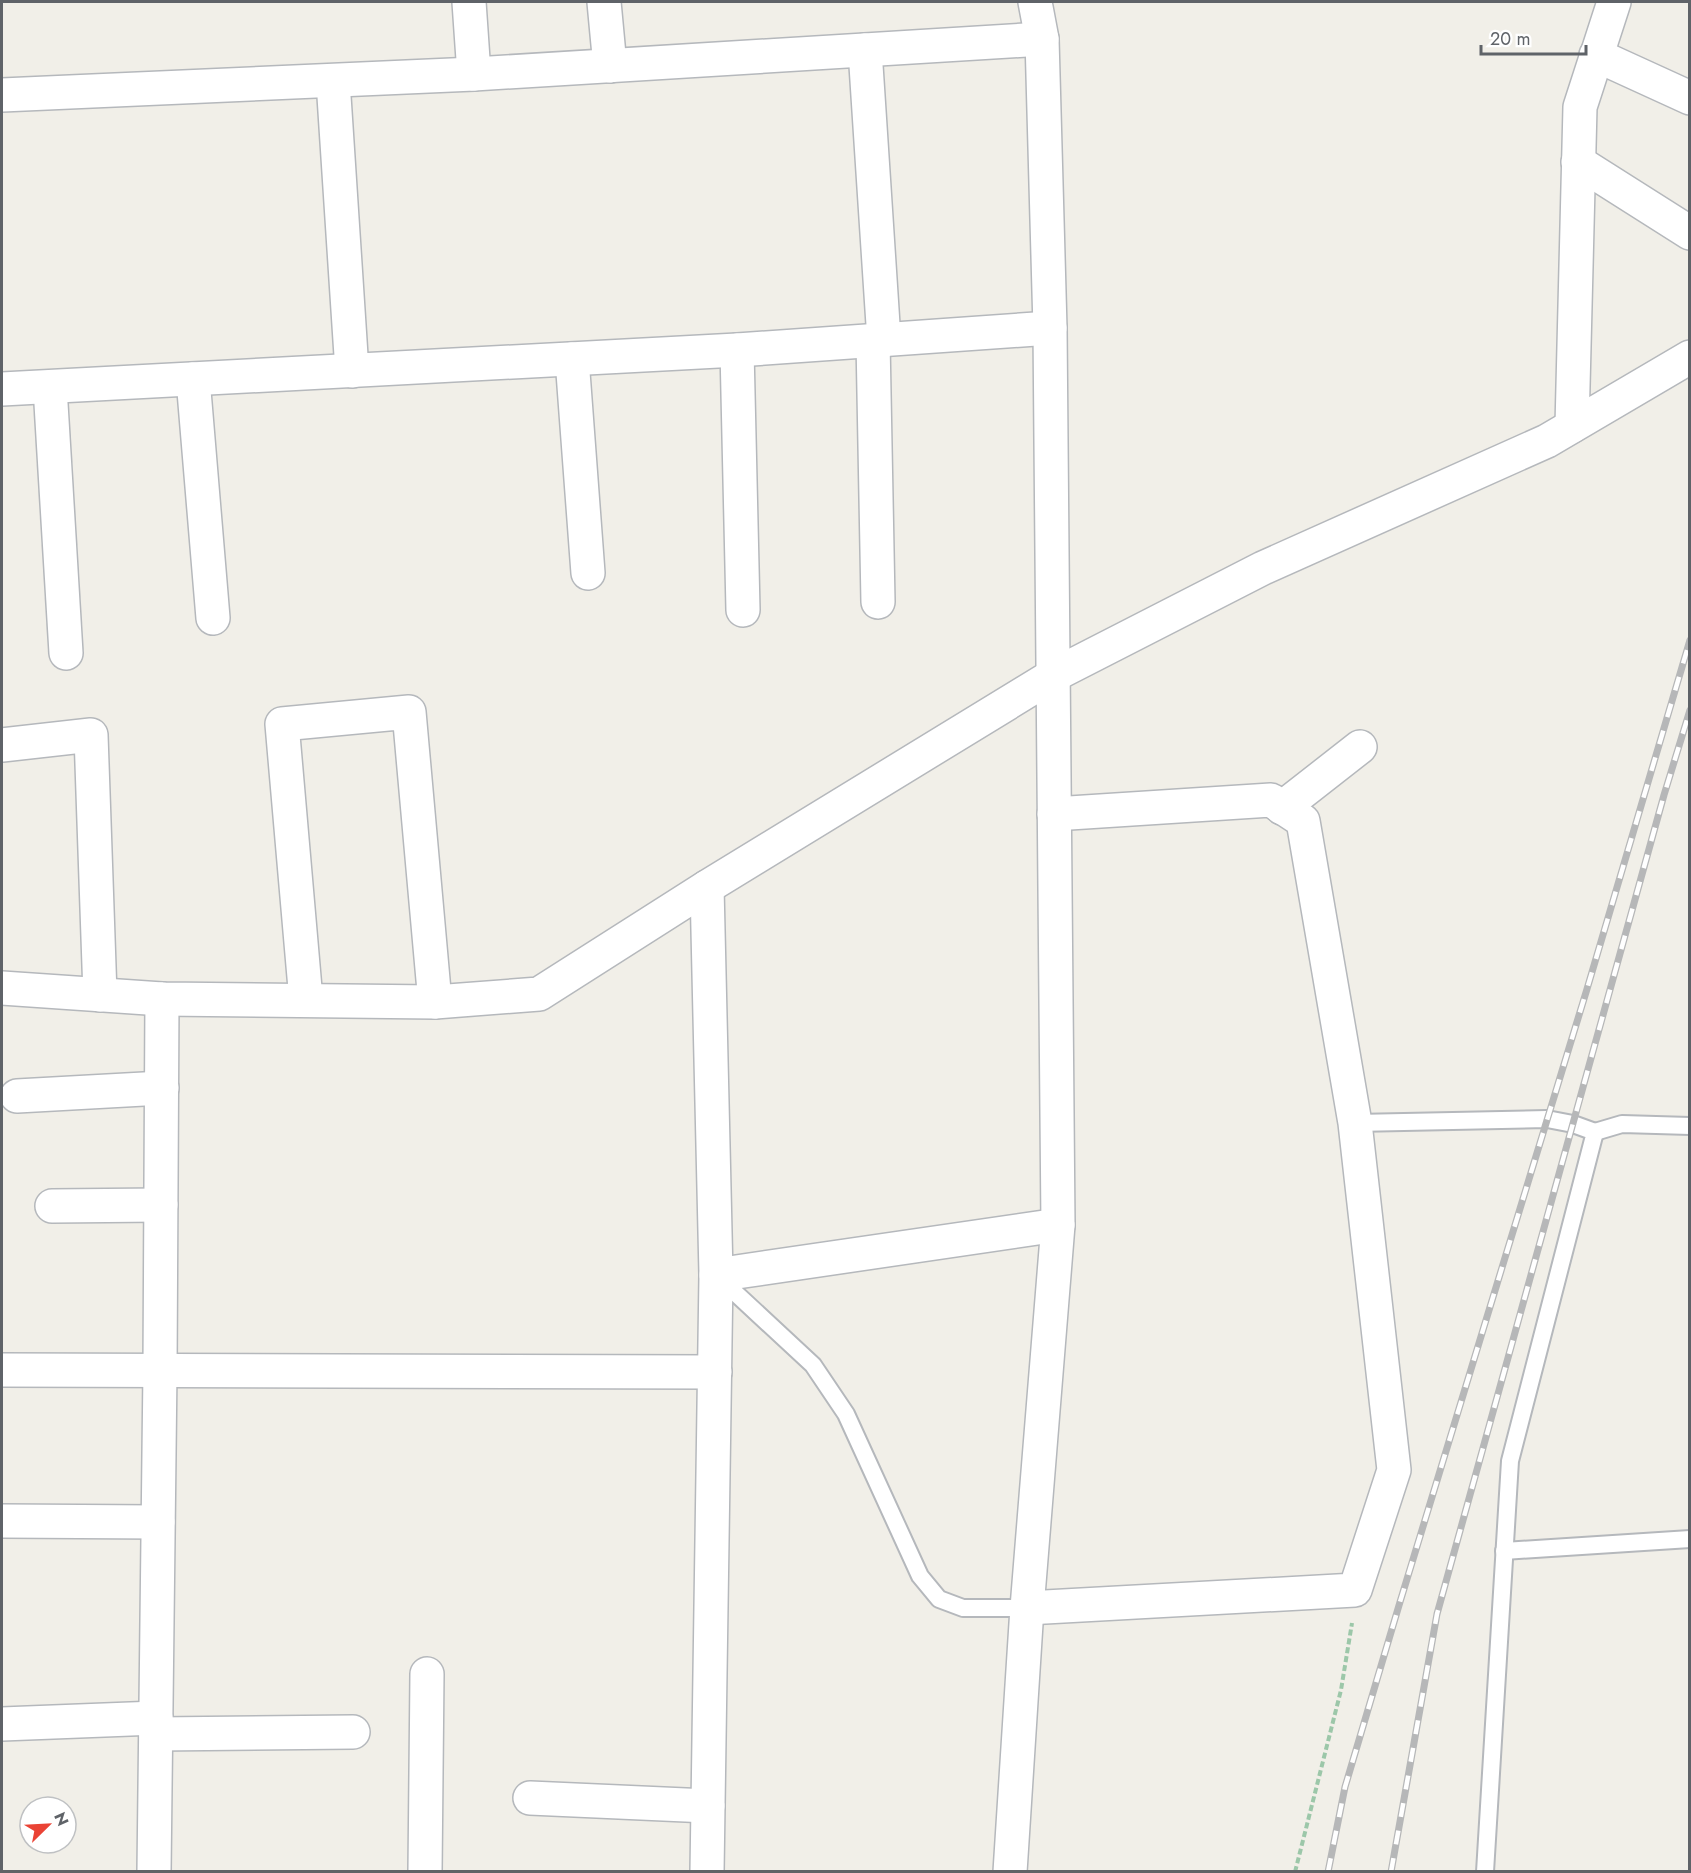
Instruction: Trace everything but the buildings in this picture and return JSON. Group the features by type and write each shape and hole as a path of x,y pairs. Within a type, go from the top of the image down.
{"street":[{"path":"469,2 474,74"},
{"path":"604,2 610,66"},
{"path":"1010,1872 1027,1608 1058,1225 1050,328 1042,39 1035,2"},
{"path":"1572,426 1580,107 1614,2"},
{"path":"2,95 474,74 1042,39"},
{"path":"865,50 879,340 879,602"},
{"path":"1596,55 1689,98"},
{"path":"333,81 352,371"},
{"path":"1578,162 1689,233"},
{"path":"2,389 737,350 1050,328"},
{"path":"737,350 743,610"},
{"path":"2,988 162,999 435,1002 539,994 708,887 1052,676 1263,568 1547,441 1689,357"},
{"path":"572,359 588,573"},
{"path":"193,379 213,618"},
{"path":"50,387 66,654"},
{"path":"306,1000 282,724 409,711 435,1002"},
{"path":"2,745 91,735 100,995"},
{"path":"1282,808 1360,747"},
{"path":"1027,1608 1355,1590 1394,1470 1355,1123 1303,821 1271,800 1054,814"},
{"path":"707,1872 716,1275 708,887"},
{"path":"154,1872 162,999"},
{"path":"17,1096 162,1088"},
{"path":"52,1206 161,1205"},
{"path":"716,1275 1058,1225"},
{"path":"2,1370 715,1372"},
{"path":"2,1521 158,1522"},
{"path":"425,1872 427,1674"},
{"path":"2,1724 353,1732"},
{"path":"530,1798 708,1806"}],"lane":[{"path":"1355,1123 1547,1119 1573,1124 1595,1132 1622,1124 1689,1126"},
{"path":"1485,1872 1510,1461 1595,1132"},
{"path":"716,1275 813,1365 846,1414 920,1576 939,1599 963,1608 1027,1608"},
{"path":"1504,1551 1689,1539"}],"path":[{"path":"1295,1872 1341,1690 1357,1597 1355,1590"}],"railway":[{"path":"1328,1872 1345,1787 1587,989 1690,640"},
{"path":"1391,1872 1437,1614 1664,795 1690,710"}]}
